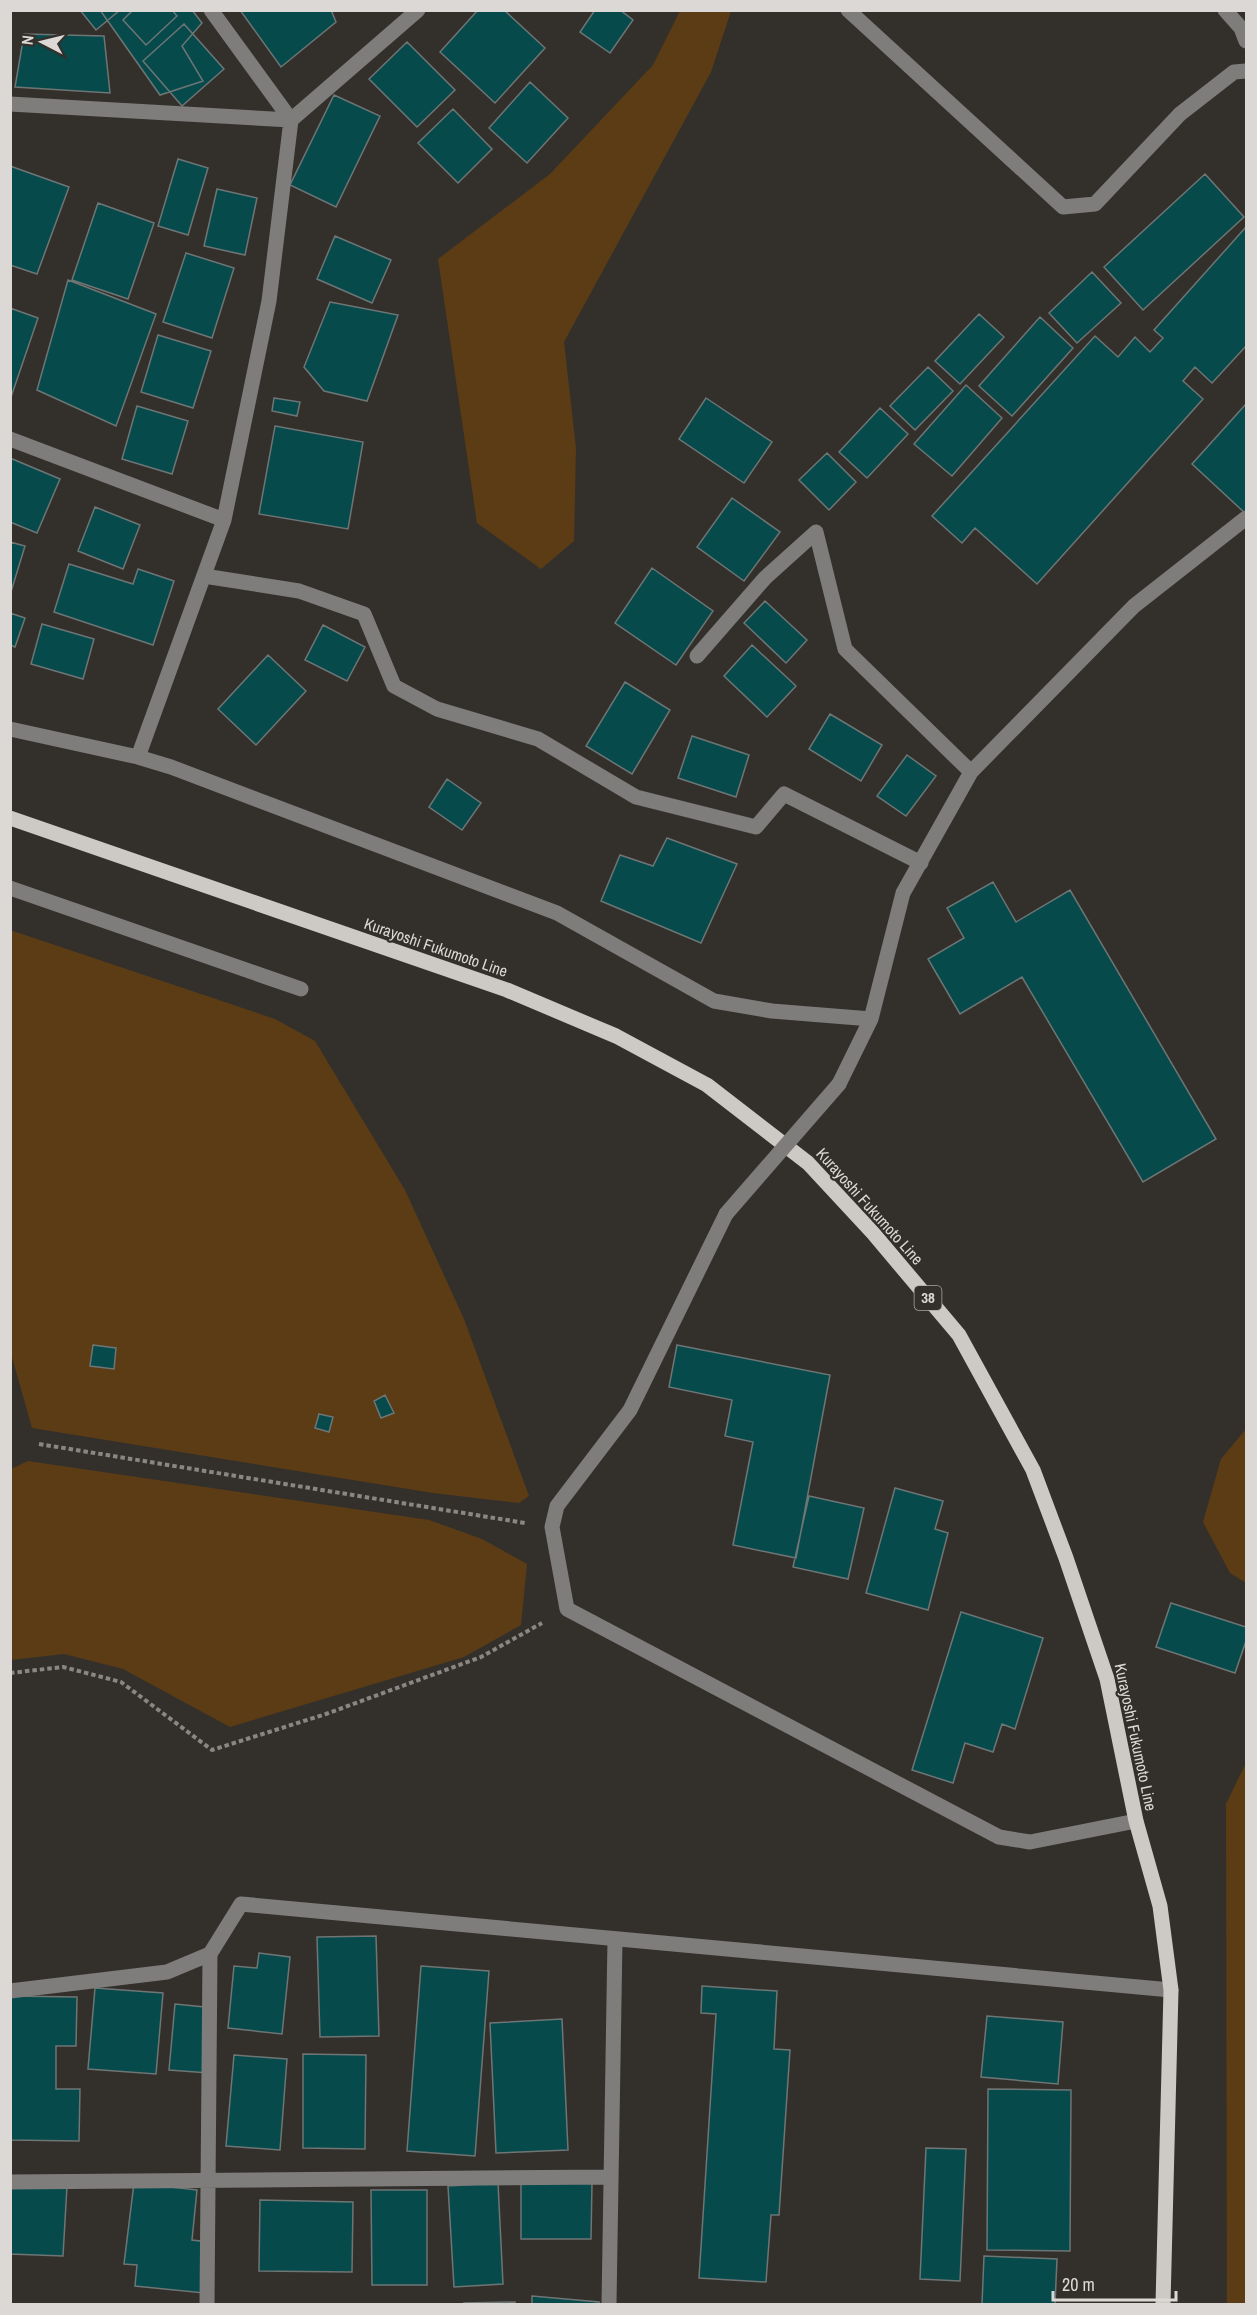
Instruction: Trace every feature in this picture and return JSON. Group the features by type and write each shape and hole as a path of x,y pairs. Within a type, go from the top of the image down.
{"main road":[{"name":"Kurayoshi Fukumoto Line","path":"10,818 507,990 616,1036 707,1084 808,1163 873,1233 959,1335 1033,1470 1107,1679 1136,1821 1160,1906 1171,1990 1163,2304"}],"street":[{"path":"211,10 291,120"},
{"path":"138,757 224,520 269,301 291,120 418,10"},
{"path":"848,10 1063,207 1095,204 1180,114 1234,72 1246,71"},
{"path":"1225,10 1241,28 1246,41"},
{"path":"10,104 291,120"},
{"path":"10,439 224,520"},
{"path":"1136,1821 1030,1842 999,1837 567,1609 552,1527 557,1506 630,1410 726,1214 839,1084 871,1018 903,893 971,772 1134,606 1246,518"},
{"path":"697,656 765,578 816,532 845,649 971,772"},
{"path":"204,576 299,591 364,614 394,686 437,709 538,739 636,797 756,827 784,794 921,863"},
{"path":"10,729 138,757 182,771 557,913 714,1001 772,1011 871,1018"},
{"path":"10,888 302,989"},
{"path":"207,2304 210,1954 241,1904 1171,1990"},
{"path":"609,2304 615,1939"},
{"path":"10,1990 167,1972 210,1954"},
{"path":"10,2182 610,2177"}],"path":[{"path":"39,1444 552,1527"},
{"path":"10,1673 63,1667 122,1682 212,1750 326,1714 481,1657 567,1609"}],"shaded area":[{"path":"680,11 731,11 711,72 564,342 576,448 574,541 541,569 477,523 438,259 550,174 653,65"},
{"path":"10,930 275,1019 315,1041 405,1190 464,1319 529,1496 519,1503 433,1493 32,1428 10,1350"},
{"path":"1246,1429 1246,1583 1230,1573 1203,1522 1221,1459"},
{"path":"28,1461 429,1520 482,1539 527,1564 521,1625 464,1657 230,1727 123,1669 64,1654 11,1660 11,1469"},
{"path":"1246,1763 1246,2304 1227,2304 1226,1804"}],"building":[{"path":"80,10 120,10 96,30"},
{"path":"100,10 192,10 202,23 182,46 203,81 160,95"},
{"path":"133,10 172,10 177,16 146,45 123,20"},
{"path":"240,10 331,10 336,22 281,67"},
{"path":"478,10 504,10 545,48 495,103 440,52"},
{"path":"595,10 620,10 633,20 610,53 580,32"},
{"path":"184,24 224,69 182,106 143,61"},
{"path":"24,34 104,36 110,93 15,87"},
{"path":"407,42 455,90 417,127 369,79"},
{"path":"530,82 568,118 527,163 489,128"},
{"path":"334,95 380,116 336,207 290,185"},
{"path":"453,109 492,149 458,183 418,143"},
{"path":"178,159 208,168 188,235 158,226"},
{"path":"10,166 69,187 37,274 10,265"},
{"path":"1205,174 1244,217 1143,310 1104,267"},
{"path":"217,189 257,198 245,255 204,246"},
{"path":"98,203 154,223 128,299 72,280"},
{"path":"1246,227 1246,346 1212,383 1195,367 1183,381 1203,399 1037,584 975,528 962,543 932,516 1095,336 1118,357 1135,337 1150,352 1163,338 1154,330"},
{"path":"335,236 391,260 372,303 317,279"},
{"path":"186,253 234,268 212,338 163,322"},
{"path":"1092,272 1121,303 1077,343 1049,313"},
{"path":"68,280 156,314 116,426 37,390"},
{"path":"330,302 398,315 367,401 324,391 304,367"},
{"path":"10,308 38,318 10,400"},
{"path":"979,314 1004,337 960,384 935,361"},
{"path":"1040,317 1073,348 1012,416 979,386"},
{"path":"158,335 211,351 193,408 141,392"},
{"path":"928,367 953,391 915,430 890,406"},
{"path":"966,385 1002,418 952,476 914,444"},
{"path":"274,398 300,402 297,416 272,411"},
{"path":"706,398 772,442 744,483 679,439"},
{"path":"1246,404 1246,514 1192,464"},
{"path":"137,406 188,421 172,474 122,459"},
{"path":"880,408 908,434 867,478 839,452"},
{"path":"275,426 363,442 348,529 259,514"},
{"path":"827,453 856,482 829,510 799,480"},
{"path":"10,458 60,479 37,533 10,522"},
{"path":"732,498 780,532 744,581 697,547"},
{"path":"95,507 140,525 123,569 78,551"},
{"path":"10,542 25,546 10,595"},
{"path":"69,564 133,584 138,569 174,581 153,645 54,612"},
{"path":"652,568 713,611 676,665 615,623"},
{"path":"765,601 807,640 786,663 744,623"},
{"path":"10,613 25,618 15,647 10,645"},
{"path":"42,624 94,639 83,679 31,664"},
{"path":"323,625 365,647 347,681 305,660"},
{"path":"752,645 796,686 767,717 724,676"},
{"path":"268,655 306,691 256,745 218,709"},
{"path":"625,682 670,710 632,774 586,746"},
{"path":"830,714 882,745 861,781 809,749"},
{"path":"692,736 749,755 736,797 678,778"},
{"path":"907,755 936,776 906,816 877,796"},
{"path":"447,779 481,803 462,830 429,807"},
{"path":"667,838 737,864 701,943 601,901 620,855 653,866"},
{"path":"993,882 1016,922 1070,890 1216,1139 1143,1182 1022,977 960,1014 928,959 964,938 947,908"},
{"path":"93,1345 116,1348 114,1369 90,1366"},
{"path":"677,1345 830,1375 796,1558 733,1545 753,1442 725,1436 732,1400 669,1387"},
{"path":"385,1395 394,1413 381,1418 374,1401"},
{"path":"319,1414 333,1417 329,1432 315,1428"},
{"path":"895,1488 943,1501 935,1529 948,1533 928,1610 866,1593"},
{"path":"809,1496 864,1508 848,1579 793,1567"},
{"path":"1171,1603 1246,1627 1246,1641 1235,1673 1156,1647"},
{"path":"961,1612 1043,1638 1015,1729 1002,1724 993,1752 965,1743 953,1783 912,1770"},
{"path":"376,1936 379,2036 320,2037 317,1937"},
{"path":"259,1953 290,1957 282,2034 228,2028 234,1966 257,1968"},
{"path":"421,1966 489,1971 475,2156 407,2151"},
{"path":"702,1986 777,1991 774,2049 790,2050 779,2215 771,2215 766,2282 699,2278 716,2014 701,2013"},
{"path":"95,1988 163,1993 156,2074 88,2069"},
{"path":"10,1996 77,1997 76,2046 56,2046 56,2089 80,2089 79,2141 10,2140"},
{"path":"175,2004 214,2008 209,2073 169,2070"},
{"path":"987,2016 1063,2022 1058,2084 981,2077"},
{"path":"562,2019 568,2150 496,2153 490,2023"},
{"path":"303,2054 366,2055 365,2149 303,2148"},
{"path":"234,2055 287,2059 280,2150 226,2146"},
{"path":"988,2089 1071,2090 1070,2251 987,2250"},
{"path":"926,2148 966,2149 960,2281 920,2279"},
{"path":"521,2182 592,2183 591,2239 521,2239"},
{"path":"10,2183 67,2186 63,2256 10,2254"},
{"path":"134,2183 197,2190 192,2240 209,2242 204,2293 135,2286 137,2265 124,2264"},
{"path":"498,2183 503,2284 454,2287 448,2186"},
{"path":"371,2190 427,2190 427,2285 372,2285"},
{"path":"260,2200 353,2202 352,2272 259,2271"},
{"path":"984,2256 1057,2259 1055,2304 982,2304"},
{"path":"532,2296 599,2302 599,2304 532,2304"},
{"path":"515,2302 515,2304 464,2304 464,2303"}]}
